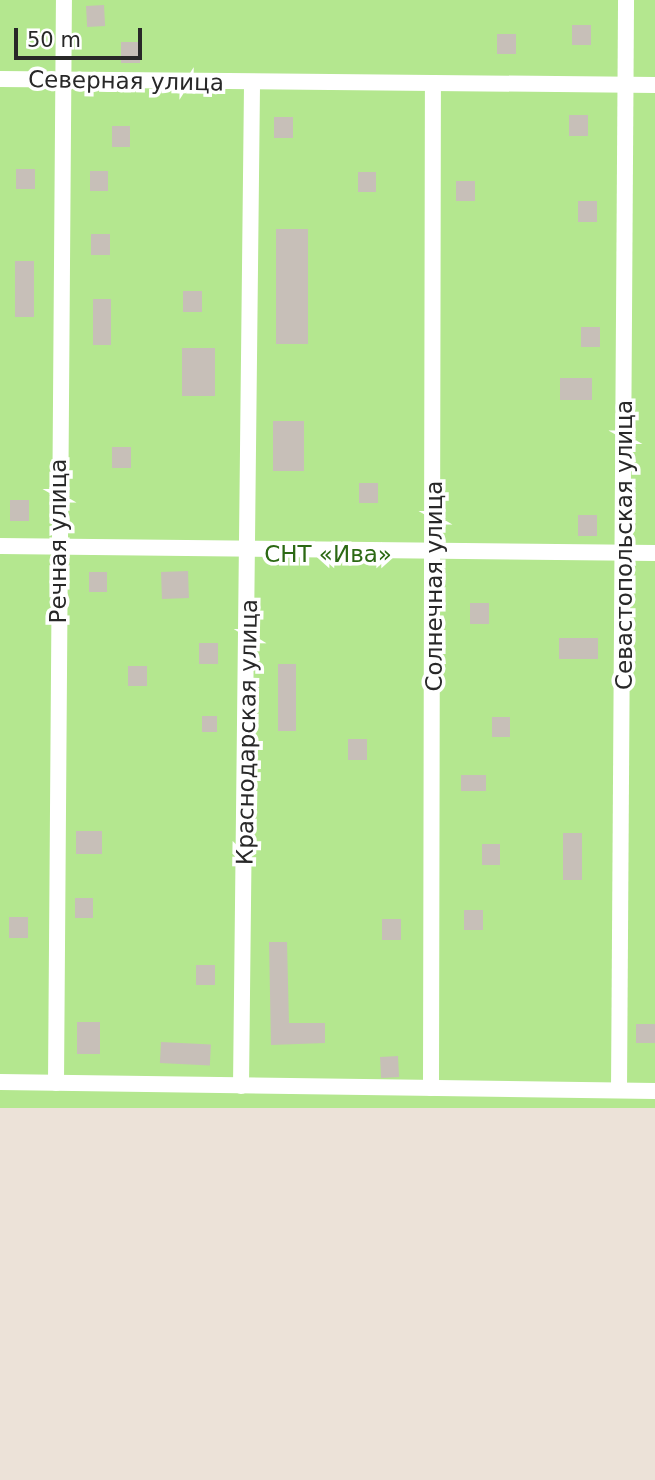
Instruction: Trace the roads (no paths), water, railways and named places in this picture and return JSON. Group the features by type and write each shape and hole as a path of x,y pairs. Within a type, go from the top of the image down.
{"street":[{"name":"Речная улица","path":"56,1083 57,545 64,0"},
{"name":"Севастопольская улица","path":"619,1090 625,552 626,0"},
{"name":"Северная улица","path":"0,79 655,85"},
{"name":"Краснодарская улица","path":"241,1086 251,550 252,83"},
{"name":"Солнечная улица","path":"431,1088 433,85"},
{"path":"0,546 655,553"},
{"path":"0,1082 655,1091"}],"park label":[{"name":"СНТ «Ива»","path":"328,554"}]}
